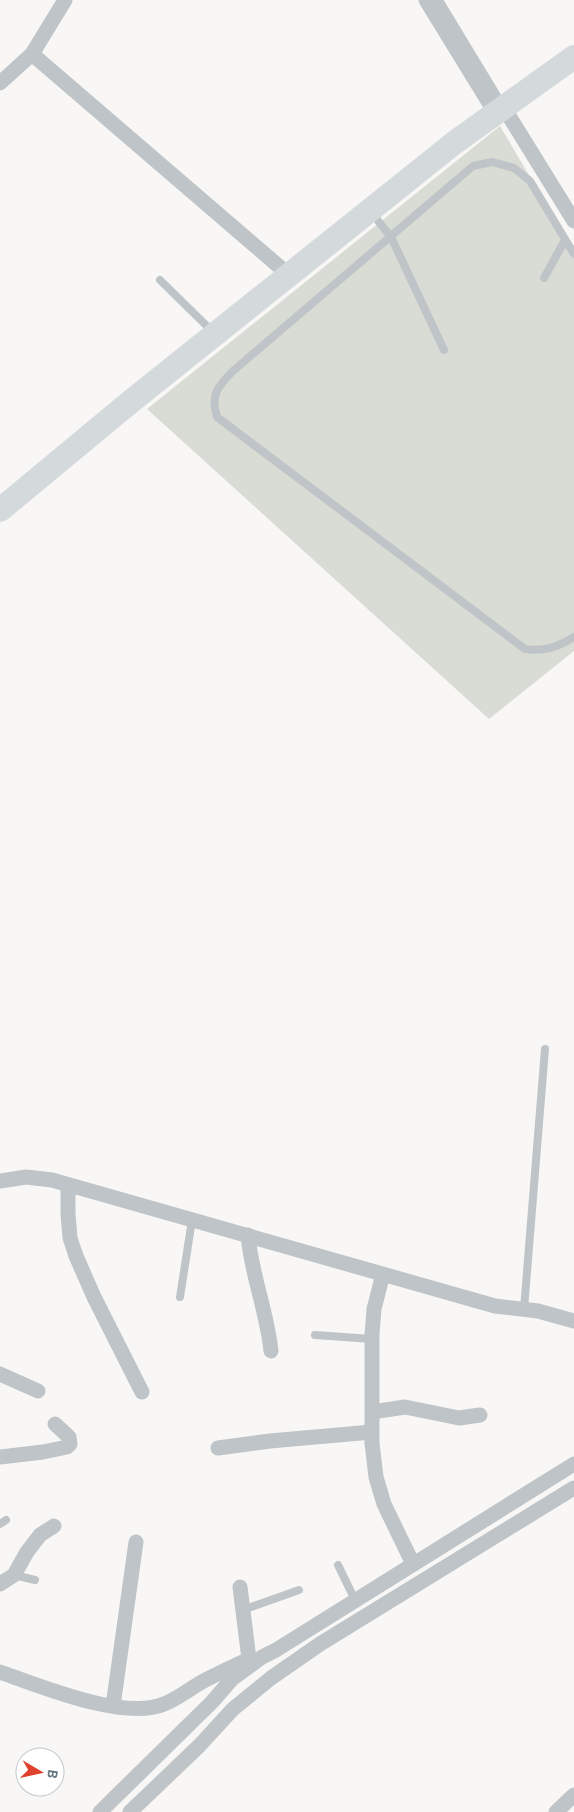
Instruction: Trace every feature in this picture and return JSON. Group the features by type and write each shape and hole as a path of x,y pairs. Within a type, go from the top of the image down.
{"main road":[{"path":"0,510 215,334 454,143 574,57"}],"street":[{"path":"0,82 32,54 65,0"},
{"path":"426,0 574,221"},
{"path":"32,54 289,275"},
{"path":"0,1181 37,1177 495,1306 538,1311 574,1321"},
{"path":"68,1185 70,1238 76,1256 94,1297 142,1392"},
{"path":"248,1235 249,1252 271,1351"},
{"path":"383,1274 374,1309 372,1339 372,1432 376,1477 379,1493 413,1564"},
{"path":"0,1374 38,1391"},
{"path":"372,1412 405,1407 459,1418 480,1415"},
{"path":"0,1457 66,1447 70,1444 69,1437 55,1424"},
{"path":"218,1448 270,1440 372,1432"},
{"path":"130,1812 254,1690 320,1644 413,1564 574,1464"},
{"path":"0,1672 88,1702 113,1706 152,1708 164,1704 221,1672 276,1650 360,1609 574,1488"},
{"path":"0,1584 14,1575 40,1535 54,1526"},
{"path":"113,1706 136,1542"},
{"path":"240,1587 243,1610 255,1658"},
{"path":"100,1812 255,1658"},
{"path":"556,1812 574,1795"}],"lane":[{"path":"439,0 500,111"},
{"path":"574,254 530,181 514,168 492,162 473,166 223,381 217,388 213,405 217,417 525,649 541,651 550,649 560,646 574,637"},
{"path":"370,210 391,237 444,350"},
{"path":"544,278 565,240"},
{"path":"160,280 215,334"},
{"path":"524,1310 546,1049"},
{"path":"180,1297 192,1220"},
{"path":"314,1335 372,1339"},
{"path":"338,1565 360,1609"},
{"path":"14,1575 35,1580"},
{"path":"243,1610 299,1590"}],"shaded area":[{"path":"500,126 574,252 574,651 489,719 147,409"}]}
